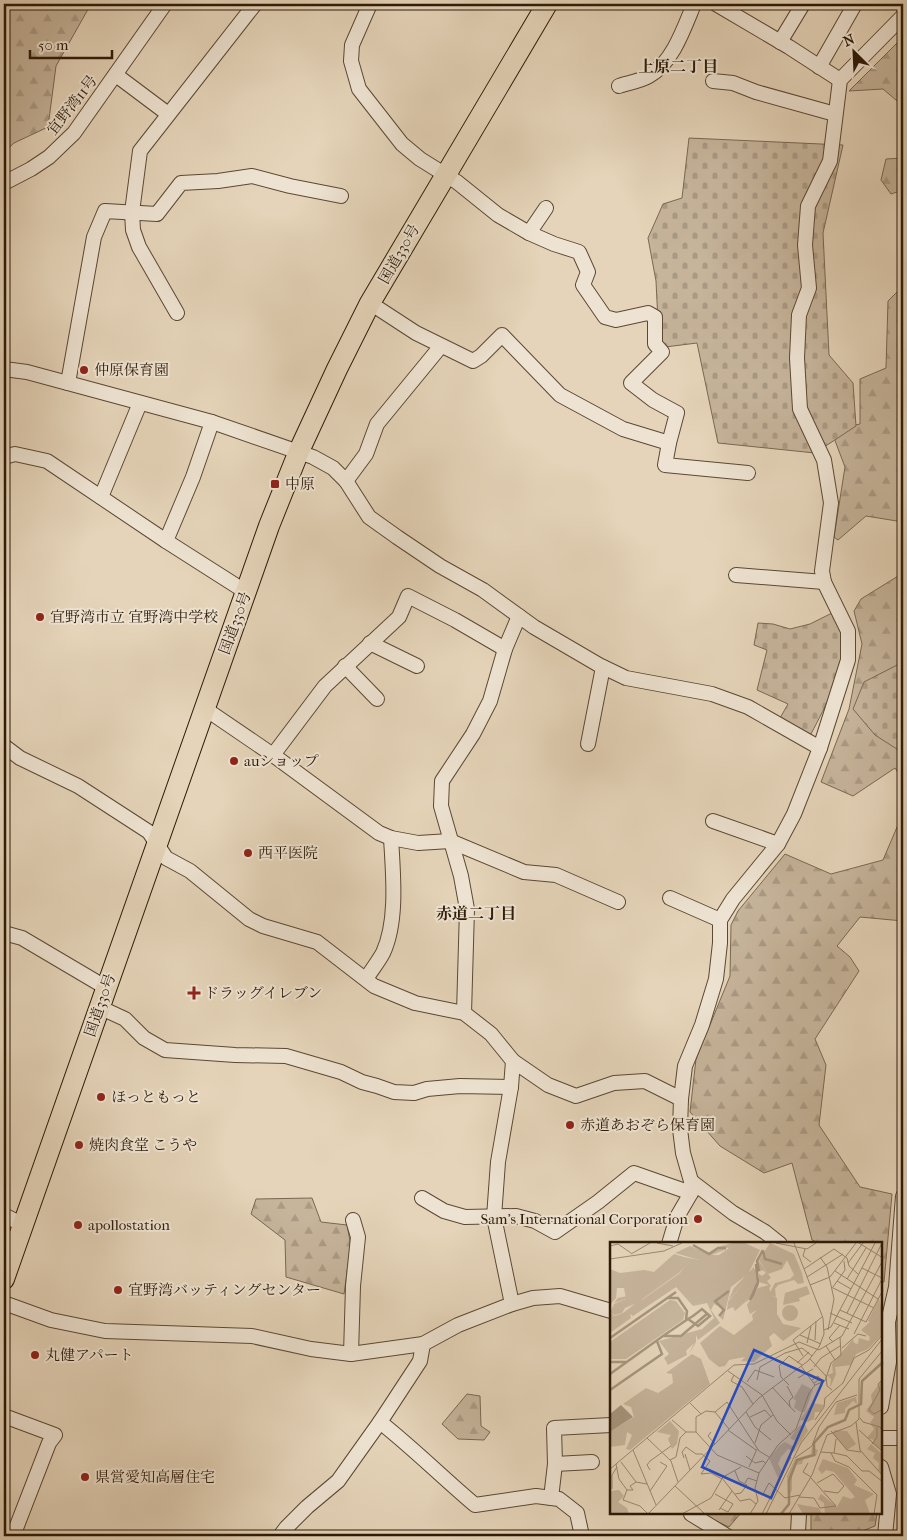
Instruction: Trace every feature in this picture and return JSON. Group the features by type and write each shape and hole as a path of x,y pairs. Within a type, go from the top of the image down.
{"highway":[{"name":"国道330号","path":"4,1278 204,708 279,499 299,451 370,304 547,4"}],"street":[{"name":"宜野湾11号","path":"4,183 31,169 63,145 116,75 165,4"},
{"path":"177,313 139,247 132,230 132,212 140,151 254,4"},
{"path":"370,4 352,45 351,61 359,89 402,144 498,215 529,233 579,252 588,272 583,285 605,317 616,320 648,314 655,318 655,344 662,352 631,383 653,400 677,413 664,465 748,473"},
{"path":"619,86 649,76 666,61 682,34 694,4"},
{"path":"780,42 803,4"},
{"path":"819,67 855,4"},
{"path":"723,5 840,80"},
{"path":"670,1242 677,1217 691,1187 683,1153 680,1128 681,1099 685,1066 702,1025 716,979 720,944 720,920 733,899 778,844 794,814 820,748 848,660 848,631 824,582 822,571 831,503 824,460 800,408 797,358 799,315 809,288 805,246 808,206 830,161 834,114 840,80 903,16"},
{"path":"116,75 168,114"},
{"path":"713,81 733,83 756,92 834,114"},
{"path":"68,383 94,237 105,211 157,214 181,183 218,181 252,176 341,196"},
{"path":"529,233 546,208"},
{"path":"370,304 416,333 473,361 502,335 560,395 623,429 670,443"},
{"path":"346,481 366,454 377,424 441,346"},
{"path":"4,369 27,372 212,422 299,451 333,468 346,481 369,517 440,566 482,590 534,627 603,667 626,678 712,694 748,707 820,748"},
{"path":"101,497 140,403"},
{"path":"166,541 193,477 212,422"},
{"path":"4,457 15,454 46,461 246,592"},
{"path":"736,575 824,582"},
{"path":"273,756 325,686 398,617 408,596 505,649"},
{"path":"464,1013 467,909 461,876 441,806 442,781 473,734 490,701 505,649 519,616"},
{"path":"370,643 417,666"},
{"path":"345,666 377,699"},
{"path":"588,744 603,667"},
{"path":"204,708 379,834 418,843 450,841 524,872 556,875 618,902"},
{"path":"4,746 20,758 78,786 149,832 166,858 190,871 249,919 263,926 317,942 374,986 415,1003 464,1013 491,1034 513,1061 548,1085 576,1096 614,1082 645,1081 681,1099"},
{"path":"714,820 778,844"},
{"path":"366,979 383,953 391,928 393,880 391,838"},
{"path":"670,898 720,920"},
{"path":"4,933 22,938 106,987"},
{"path":"99,1007 124,1019 144,1038 165,1050 286,1056 341,1072 362,1082 394,1092 414,1093 427,1089 460,1086 511,1088"},
{"path":"512,1304 494,1218 498,1162 511,1088 513,1061"},
{"path":"422,1198 444,1211 465,1217 494,1218 516,1216 535,1221 555,1232 598,1202 634,1173 691,1187 765,1232 778,1242"},
{"path":"882,1401 889,1362 888,1322 896,1287 903,1196"},
{"path":"4,1215 23,1225"},
{"path":"351,1354 353,1286 358,1237 353,1220"},
{"path":"4,1303 51,1320 105,1331 252,1336 310,1349 351,1354 423,1344 458,1326 512,1304 533,1298 560,1296 610,1311"},
{"path":"280,1536 307,1507 338,1481 380,1422 420,1360 423,1344"},
{"path":"4,1416 55,1435 49,1443 13,1536"},
{"path":"380,1422 409,1445 475,1505 536,1496 559,1499 577,1513 582,1536"},
{"path":"551,1498 555,1464 554,1428 610,1425"},
{"path":"882,1438 901,1438"},
{"path":"555,1464 592,1462"},
{"path":"882,1470 889,1494 885,1536"},
{"path":"693,1515 727,1536"},
{"path":"796,1536 799,1515"}],"green space":[{"path":"4,4 91,4 56,66 48,127 14,143 4,152"},
{"path":"903,37 903,106 883,89 849,91"},
{"path":"689,138 843,145 823,233 829,355 853,383 856,426 815,453 718,443 697,343 665,347 659,342 656,281 648,238 663,204 682,198"},
{"path":"903,158 903,190 891,194 881,180 886,159"},
{"path":"903,286 903,522 866,516 838,540 834,537 845,467 831,430 860,424 860,379 886,368 888,301"},
{"path":"903,573 903,780 895,768 853,796 821,782 849,709 862,644 854,611 861,599"},
{"path":"834,612 843,638 843,650 838,675 811,734 802,734 780,718 788,704 757,690 767,650 754,645 758,623 773,624 790,629 810,624"},
{"path":"899,664 903,664 903,753 875,735 853,709 864,682"},
{"path":"903,813 903,921 860,917 837,946 850,957 859,971 815,1039 826,1065 819,1125 860,1187 892,1194 884,1282 882,1282 882,1242 817,1242 812,1240 792,1163 764,1173 720,1146 690,1112 696,1059 730,976 731,925 738,911 785,854 831,874 883,860"},
{"path":"312,1198 321,1222 347,1225 351,1246 344,1294 286,1277 285,1240 251,1214 256,1199"},
{"path":"467,1394 480,1396 481,1426 490,1432 484,1440 458,1439 442,1424"},
{"path":"703,1515 739,1515 729,1527"},
{"path":"811,1515 877,1515 875,1526 850,1536 809,1536 811,1531"}],"place":[{"name":"仲原保育園","path":"84,370"},
{"name":"中原","path":"275,484"},
{"name":"宜野湾市立 宜野湾中学校","path":"40,617"},
{"name":"auショップ","path":"234,761"},
{"name":"西平医院","path":"248,853"},
{"name":"ドラッグイレブン","path":"194,993"},
{"name":"ほっともっと","path":"101,1097"},
{"name":"赤道あおぞら保育園","path":"570,1125"},
{"name":"焼肉食堂 こうや","path":"79,1145"},
{"name":"Sam's International Corporation","path":"698,1219"},
{"name":"apollostation","path":"78,1225"},
{"name":"宜野湾バッティングセンター","path":"118,1290"},
{"name":"丸健アパート","path":"35,1355"},
{"name":"県営愛知高層住宅","path":"85,1477"}],"district":[{"name":"上原二丁目","path":"678,66"},
{"name":"赤道二丁目","path":"476,913"}]}
